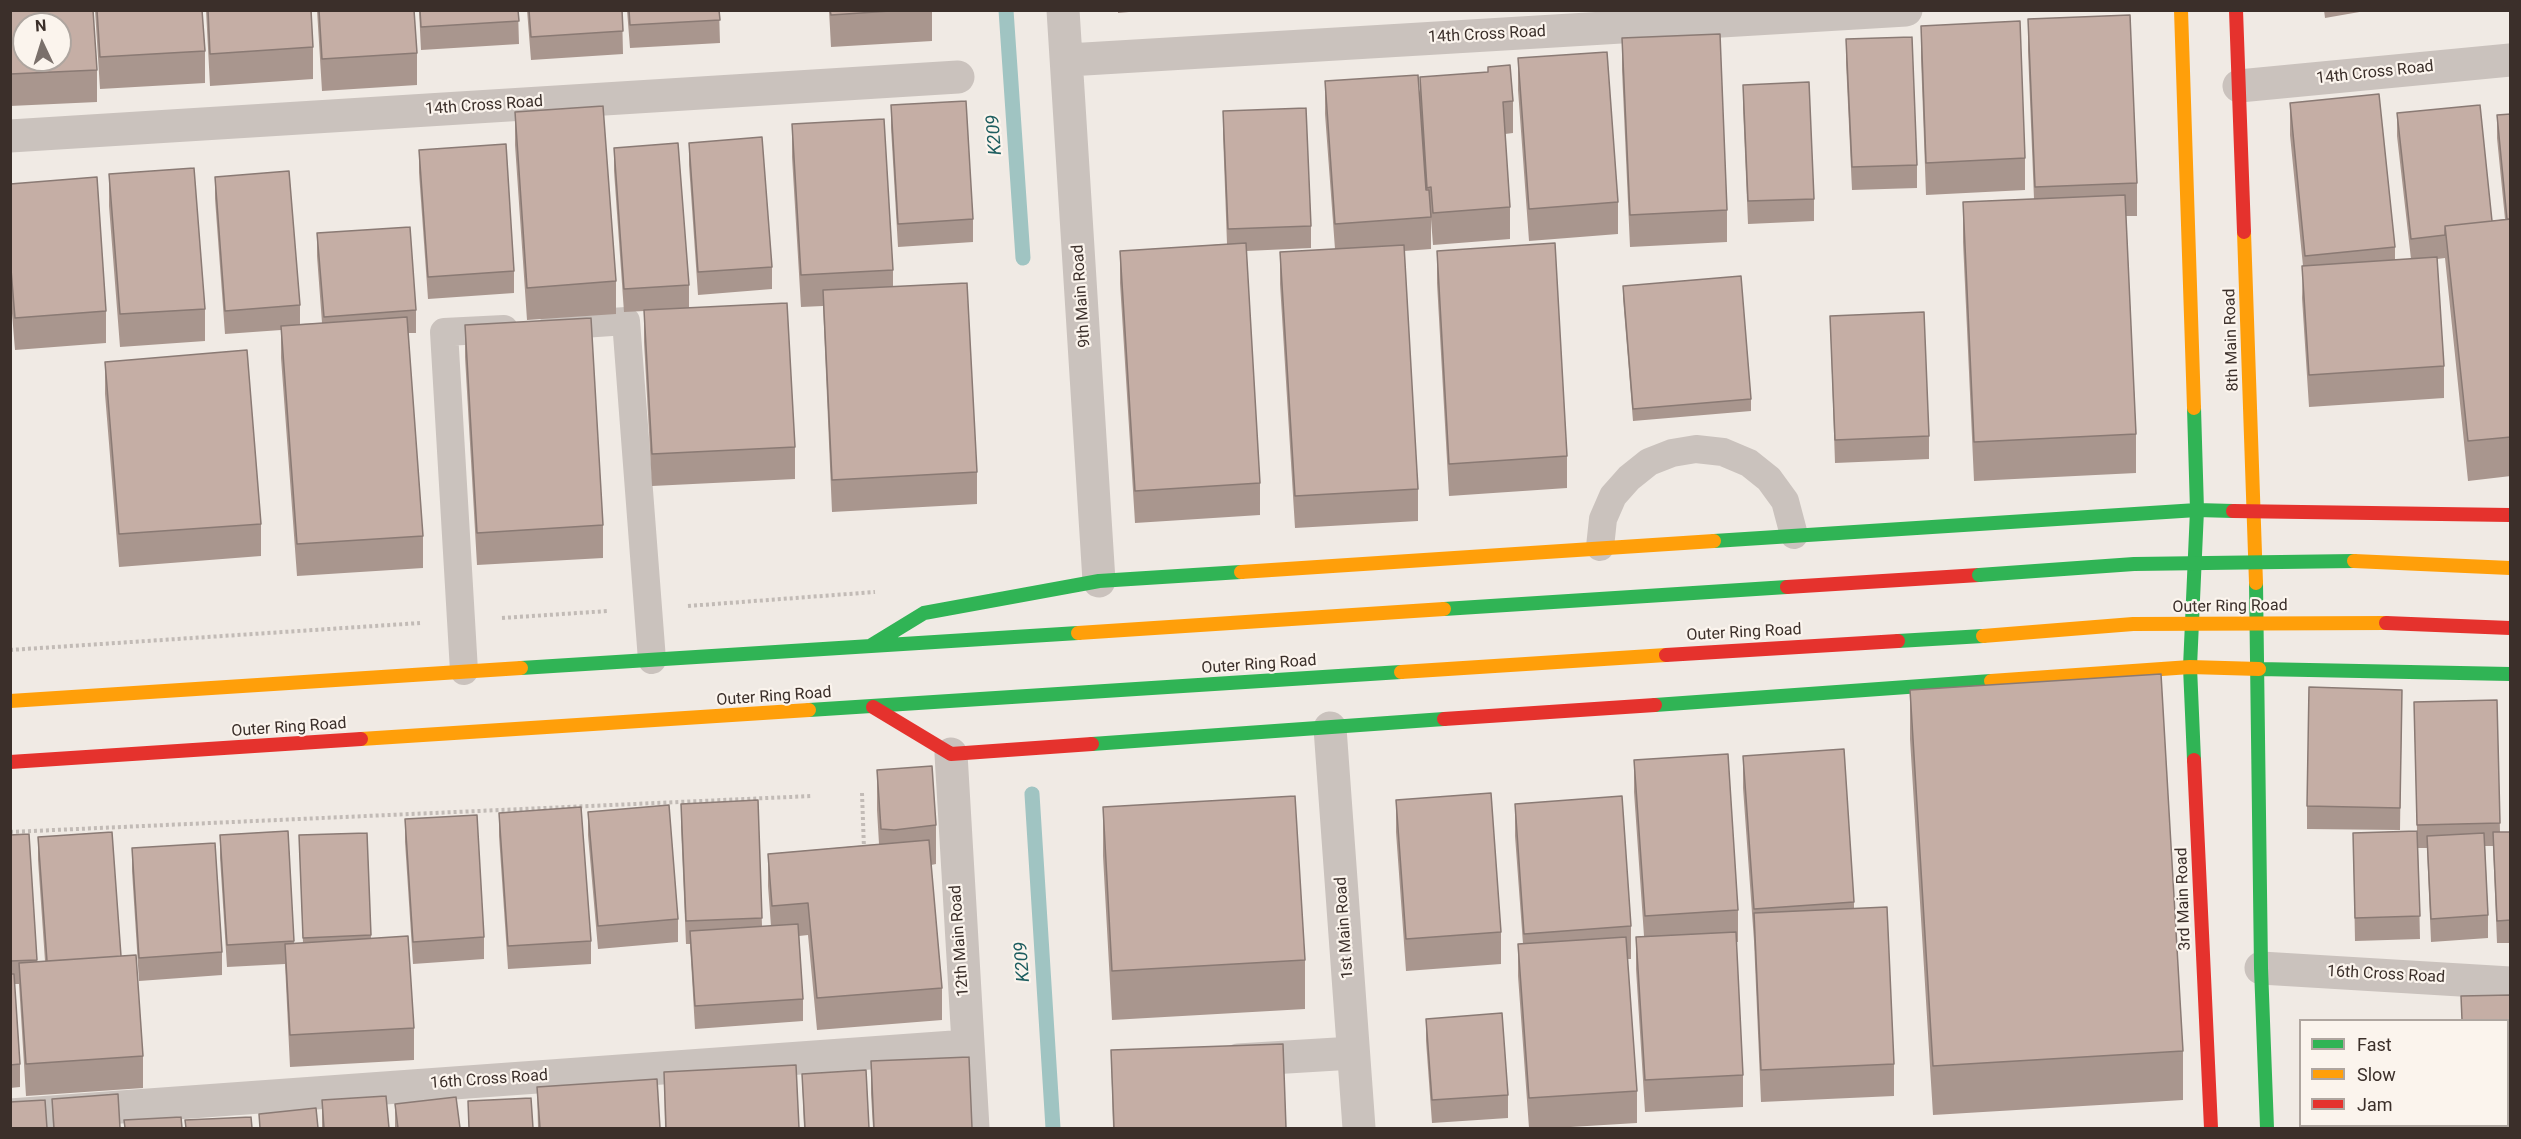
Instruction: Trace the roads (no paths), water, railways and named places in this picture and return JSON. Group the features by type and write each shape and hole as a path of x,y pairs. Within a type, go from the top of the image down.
{"main road":[{"path":"2181,10 2197,510 2190,667"},
{"name":"8th Main Road","path":"2236,10 2255,511 2255,669"},
{"path":"870,646 924,613 1099,581 2197,510 2511,515"},
{"path":"10,701 2134,564 2356,561 2511,568"},
{"name":"Outer Ring Road","path":"10,762 1983,636 2133,624 2357,622 2511,628"},
{"path":"873,707 951,754 2190,667 2511,674"},
{"name":"3rd Main Road","path":"2190,667 2211,1128"},
{"path":"2255,669 2261,968 2267,1128"}],"street":[{"name":"9th Main Road","path":"1063,10 1068,60 1099,581"},
{"name":"14th Cross Road","path":"1068,60 1906,10"},
{"name":"14th Cross Road","path":"2239,86 2511,60"},
{"name":"14th Cross Road","path":"10,136 958,77"},
{"name":"1st Main Road","path":"1330,728 1359,1128"},
{"name":"12th Main Road","path":"951,754 973,1128"},
{"name":"16th Cross Road","path":"2261,968 2511,982"},
{"name":"16th Cross Road","path":"10,1114 967,1046"},
{"path":"1203,1062 1353,1053"}],"lane":[{"path":"464,671 444,332 626,321 652,660"},
{"path":"1600,547 1603,519 1613,496 1629,478 1649,462 1672,453 1696,449 1723,452 1740,459 1769,479 1785,501 1794,535"}],"waterway":[{"name":"K209","path":"1006,10 1023,258"},
{"name":"K209","path":"1032,794 1053,1128"}]}
